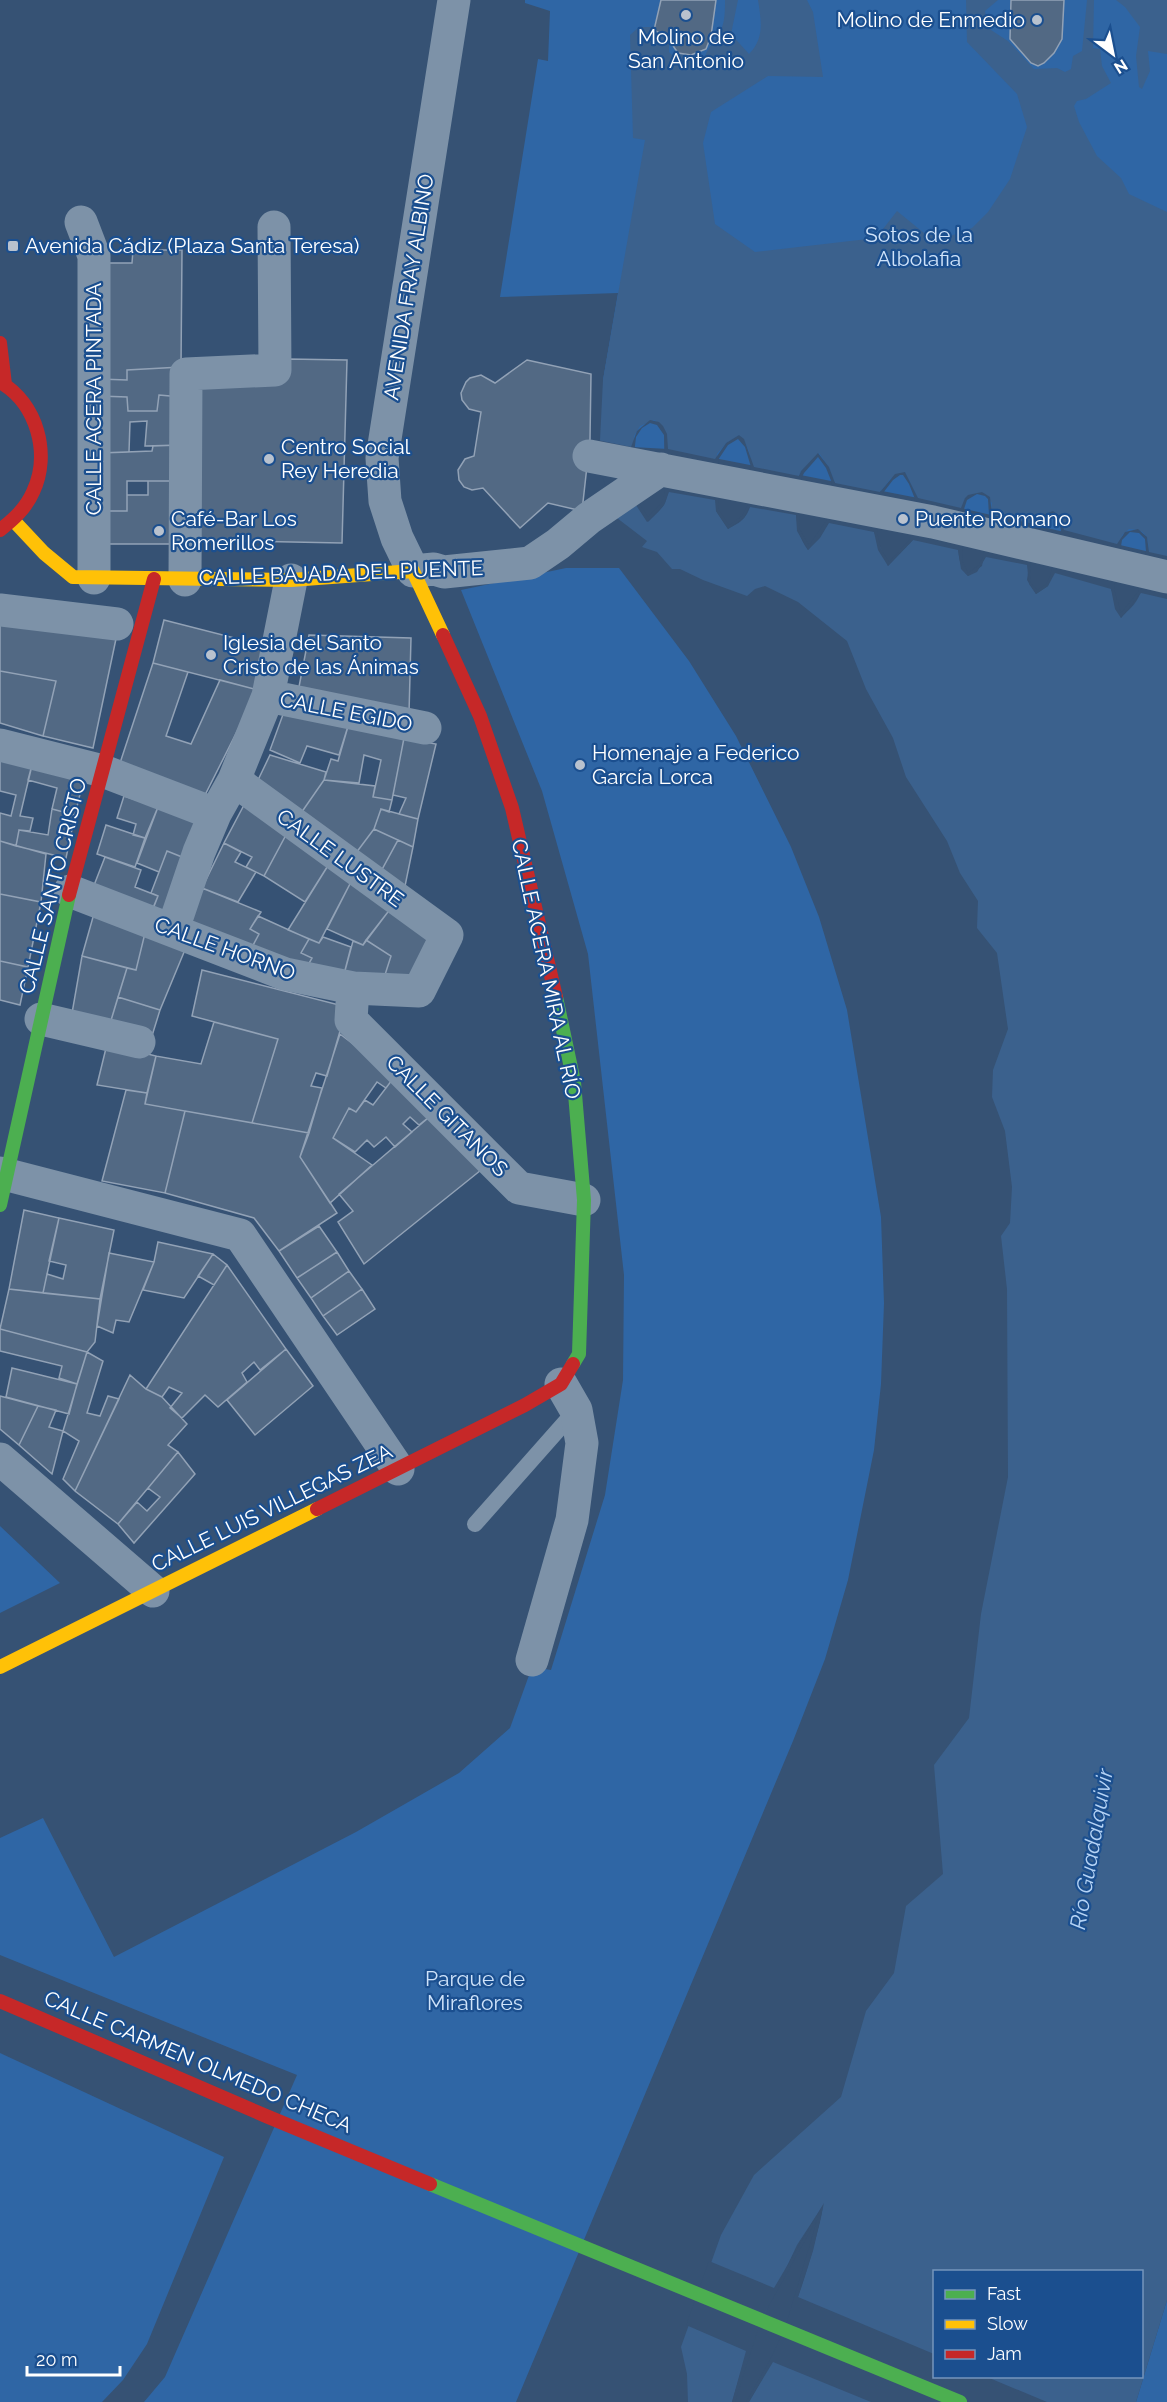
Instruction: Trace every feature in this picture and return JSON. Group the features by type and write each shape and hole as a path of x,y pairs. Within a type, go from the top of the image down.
{"street":[{"name":"AVENIDA FRAY ALBINO","path":"413,571 397,538 385,501 382,458 454,0"},
{"name":"CALLE ACERA PINTADA","path":"81,222 94,256 94,578"},
{"path":"169,580 186,374 275,370 274,227"},
{"path":"0,343 2,383 24,402 37,424 42,450 40,476 31,500 15,520 0,530"},
{"path":"589,456 933,522 1167,578"},
{"name":"CALLE BAJADA DEL PUENTE","path":"15,520 44,553 73,577 291,580 434,569 444,572 530,563 661,469"},
{"name":"CALLE ACERA MIRA AL RÍO","path":"413,571 480,716 512,808 551,972 574,1082 584,1200 579,1354 569,1397"},
{"name":"CALLE SANTO CRISTO","path":"2,1184 70,891 103,771 169,580"},
{"path":"173,929 199,852 215,814 234,780 268,696 291,580"},
{"path":"0,610 117,624"},
{"name":"CALLE EGIDO","path":"268,696 425,728"},
{"path":"0,746 103,771 215,814"},
{"name":"CALLE LUSTRE","path":"234,780 447,935 419,991"},
{"name":"CALLE HORNO","path":"70,891 285,974 353,988 419,991"},
{"name":"CALLE GITANOS","path":"353,988 351,1020 519,1188 584,1200"},
{"path":"41,1019 139,1042"},
{"path":"2,1184 240,1234 398,1469"},
{"path":"532,1660 572,1520 582,1443 569,1397"},
{"name":"CALLE LUIS VILLEGAS ZEA","path":"0,1667 525,1405 569,1397"},
{"path":"0,1459 153,1591"},
{"name":"CALLE CARMEN OLMEDO CHECA","path":"0,2001 266,2116 960,2402"}],"lane":[{"path":"475,1524 569,1397"}],"green space":[{"name":"Sotos de la Albolafia","path":"525,0 1167,0 1167,556 918,498 668,449 632,447 603,380 618,293 500,297 538,59 548,61 550,11 525,3"},
{"name":"Parque de Miraflores","path":"566,568 619,568 689,661 736,736 791,847 819,917 847,1010 881,1217 884,1303 881,1384 874,1450 848,1580 825,1659 793,1741 516,2402 144,2402 165,2377 297,2075 0,1955 0,1838 43,1818 114,1957 356,1832 459,1773 510,1728 532,1667 551,1670 605,1495 623,1380 624,1275 588,954 542,791 461,590"},
{"path":"0,1526 60,1583 0,1613"},
{"path":"0,2053 224,2157 147,2344 123,2380 102,2402 0,2402"},
{"path":"1167,2300 1167,2402 1136,2402"}],"water":[{"name":"Río Guadalquivir","path":"725,0 738,0 731,34 749,54 760,35 758,0 807,0 813,12 823,77 768,76 711,112 703,143 715,224 755,252 876,238 897,211 924,233 945,238 972,228 988,212 1010,179 1027,127 1017,94 967,42 966,0 998,0 985,11 991,30 1008,41 1034,69 1057,68 1065,72 1071,69 1073,56 1082,51 1087,0 1094,0 1093,48 1100,49 1102,66 1111,83 1086,99 1077,101 1074,106 1079,122 1097,156 1121,178 1129,194 1167,212 1167,2300 1136,2402 749,2402 770,2364 796,2303 820,2223 823,2205 797,2245 747,2351 732,2402 688,2402 687,2374 681,2347 721,2235 754,2175 841,2097 866,2011 894,1973 906,1906 943,1874 934,1765 969,1718 981,1614 1008,1477 1007,1289 1001,1236 1010,1223 1012,1187 1005,1131 992,1097 993,1070 1008,1029 997,953 977,928 978,901 960,873 947,841 906,777 893,738 866,689 847,641 798,602 765,586 755,589 747,596 680,569 672,569 657,552 642,547 647,541 617,518 605,477 600,440 603,380 645,140 633,138 630,35 639,27 651,27 651,30 665,38 669,44 669,52 677,61 678,54 697,55 704,61 719,34 725,15","holes":["654,420 660,425 669,460 667,497 664,505 648,522 636,504 634,436 640,426","739,435 745,442 752,463 753,476 752,501 749,511 742,520 728,529 716,511 717,454 726,443","819,453 829,467 835,483 829,522 808,550 797,524 796,505 801,471","905,472 918,498 913,540 888,566 874,532 880,492 891,478","982,492 992,503 982,566 968,576 963,568 958,549 965,498","1053,511 1064,525 1048,586 1036,594 1027,580 1035,521","1129,529 1141,531 1146,536 1149,549 1140,595 1121,618 1111,589 1122,535"]},
{"path":"1116,0 1167,0 1167,54 1148,51 1150,71 1142,89 1139,87 1136,56 1140,27 1125,7"}],"pier":[{"path":"650,420 659,422 667,434 668,449 715,459 726,443 739,435 744,439 754,467 799,476 818,453 829,467 835,483 880,492 895,474 905,472 918,498 961,508 968,495 982,492 990,497 992,515 1034,524 1038,517 1053,511 1060,516 1064,530 1117,544 1125,532 1138,529 1147,537 1149,552 1167,556 1167,599 1141,593 1121,618 1115,609 1111,589 1055,573 1048,586 1036,594 1029,584 1027,565 986,557 977,572 968,576 961,569 958,550 913,540 888,566 878,550 874,532 829,523 820,538 808,550 797,531 796,515 750,507 744,518 728,529 716,511 715,500 669,492 664,505 647,522 636,505 606,487 602,476 597,440 631,447 637,431","holes":["650,423 657,425 664,435 665,491 661,503 648,517 639,503 631,480 636,437 642,428","738,439 745,447 751,467 747,506 742,516 729,525 719,510 718,460 728,445","818,457 826,468 832,483 826,521 809,545 800,530 802,477","903,475 915,499 910,539 889,562 881,549 877,532 883,493 893,480","977,494 988,499 989,515 983,556 979,565 968,573 962,560 964,509 967,500","1052,514 1058,518 1061,530 1050,576 1046,584 1037,590 1031,583 1030,566 1040,519","1130,532 1139,533 1145,539 1146,552 1138,592 1121,613 1114,589 1122,540"]},
{"path":"824,2203 813,2251 798,2297 933,2354 933,2378 989,2378 1047,2402 871,2402 773,2362 749,2402 746,2402 785,2328 818,2217 761,2320 735,2402 732,2402 746,2351 686,2325 709,2261 774,2288"}],"building":[{"name":"Molino de San Antonio","path":"661,0 716,0 711,36 706,49 691,55 678,53 667,37 654,30"},
{"name":"Molino de Enmedio","path":"1011,0 1064,0 1062,39 1054,53 1038,66 1031,63 1010,39"},
{"path":"133,250 182,250 181,367 127,370 127,380 99,379 105,263 132,263"},
{"name":"Centro Social Rey Heredia","path":"288,359 347,360 342,543 191,540 196,376"},
{"path":"527,360 591,374 590,439 582,511 548,503 520,528 483,488 472,490 464,487 459,480 458,470 465,459 474,456 481,412 469,409 462,400 461,393 470,378 481,375 495,383"},
{"path":"181,367 181,397 159,395 157,411 128,411 127,397 99,396 99,379 127,380 127,370"},
{"path":"159,395 181,397 180,445 145,446 147,421 130,422 129,452 100,453 99,396 127,397 128,411 157,411"},
{"path":"180,445 179,481 127,481 127,511 98,511 100,453 152,451 153,446"},
{"path":"148,481 179,481 179,544 98,544 98,511 127,511 127,495 148,495"},
{"path":"0,616 117,634 93,748 43,736 56,681 0,671"},
{"name":"Iglesia del Santo Cristo de las Ánimas","path":"164,620 270,647 258,690 153,663"},
{"path":"309,635 411,638 409,713 298,692"},
{"path":"153,663 188,672 166,736 191,744 220,680 258,690 205,795 120,763"},
{"path":"0,671 56,681 43,736 0,723"},
{"path":"285,709 349,723 339,755 307,746 300,763 270,750"},
{"path":"349,723 404,738 392,800 373,797 381,760 364,755 359,783 324,780 331,759 338,761"},
{"path":"404,738 436,744 418,819 399,814 406,798 393,795"},
{"path":"0,755 33,761 20,816 33,818 30,831 19,830 16,846 0,841 0,813 11,816 16,795 0,791"},
{"path":"270,755 326,772 324,780 299,816 258,780"},
{"path":"33,761 85,773 75,815 52,809 57,788 28,780"},
{"path":"324,780 375,786 373,797 392,800 389,812 381,809 374,829 353,857 299,816"},
{"path":"124,796 158,807 145,838 133,835 136,824 117,818"},
{"path":"244,805 287,833 264,876 246,867 252,857 224,843"},
{"path":"158,807 207,825 192,861 167,851 159,872 137,863"},
{"path":"52,809 75,815 66,858 16,846 19,830 48,835"},
{"path":"381,809 418,819 413,847 374,829"},
{"path":"106,825 145,838 135,867 97,854"},
{"path":"374,829 398,840 379,875 353,857"},
{"path":"287,833 329,864 305,902 264,876"},
{"path":"398,840 413,847 404,891 379,875"},
{"path":"0,841 46,854 41,902 0,894"},
{"path":"224,843 241,852 235,862 256,872 238,902 202,888"},
{"path":"167,851 192,861 171,916 153,909 158,896 151,893"},
{"path":"105,857 141,870 135,887 158,896 150,915 91,893"},
{"path":"329,864 352,880 319,943 288,930"},
{"path":"352,880 391,908 363,945 327,929"},
{"path":"202,888 261,912 250,929 259,934 250,951 186,925"},
{"path":"0,894 41,902 28,967 0,961"},
{"path":"391,908 437,941 414,985 383,981 391,956 366,940"},
{"path":"95,910 146,929 136,970 82,956"},
{"path":"258,916 309,939 301,953 312,958 304,972 250,951 259,934 250,929"},
{"path":"146,929 187,945 160,1010 118,997 127,968 136,970"},
{"path":"323,937 351,947 343,978 304,972 312,958 301,953 309,939 319,943"},
{"path":"366,940 391,956 383,981 343,978 353,941 363,945"},
{"path":"82,956 127,968 109,1027 71,1019"},
{"path":"0,961 28,967 20,1005 0,1000"},
{"path":"202,970 347,1007 327,1076 316,1073 311,1086 322,1088 309,1133 252,1123 278,1039 192,1016"},
{"path":"118,997 160,1010 151,1039 109,1027"},
{"path":"214,1022 278,1039 252,1123 145,1104 156,1056 201,1064"},
{"path":"340,1034 395,1076 386,1088 377,1082 356,1112 349,1108 333,1138 372,1165 330,1203 300,1157"},
{"path":"107,1044 156,1056 147,1093 97,1085"},
{"path":"395,1076 434,1113 419,1125 410,1117 403,1124 412,1132 395,1147 386,1137 374,1147 367,1140 355,1152 333,1138 349,1108 356,1112 365,1100 373,1105"},
{"path":"126,1090 147,1093 145,1104 185,1111 165,1193 102,1181"},
{"path":"185,1111 309,1133 300,1157 337,1213 279,1251 254,1218 165,1193"},
{"path":"434,1113 486,1166 364,1264 338,1222 353,1211 339,1194"},
{"path":"24,1210 59,1218 43,1293 9,1289"},
{"path":"59,1218 114,1230 100,1299 43,1293 47,1274 63,1279 66,1265 49,1261"},
{"path":"319,1226 337,1252 297,1278 279,1251"},
{"path":"158,1242 213,1254 184,1298 143,1290 154,1262"},
{"path":"337,1252 349,1271 311,1298 297,1278"},
{"path":"109,1253 154,1262 129,1322 116,1320 113,1333 97,1326"},
{"path":"213,1254 227,1265 214,1285 198,1276"},
{"path":"227,1265 286,1349 260,1370 254,1362 242,1373 247,1382 218,1407 205,1395 182,1418 170,1408 182,1393 169,1387 162,1397 146,1389"},
{"path":"349,1271 362,1289 323,1316 311,1298"},
{"path":"9,1289 100,1299 95,1342 87,1352 0,1329"},
{"path":"362,1289 375,1309 337,1335 323,1316"},
{"path":"0,1329 87,1352 77,1384 59,1378 62,1366 0,1351"},
{"path":"286,1349 313,1386 255,1435 227,1400"},
{"path":"87,1352 103,1361 87,1413 100,1416 108,1396 119,1399 75,1491 63,1479 79,1441 63,1431"},
{"path":"12,1368 77,1384 69,1414 6,1397"},
{"path":"130,1375 146,1389 162,1397 187,1424 168,1445 178,1452 118,1524 75,1491"},
{"path":"0,1396 38,1406 19,1445 0,1429"},
{"path":"38,1406 56,1410 49,1427 63,1431 52,1474 19,1445"},
{"path":"178,1452 195,1474 134,1543 118,1524 137,1502 147,1511 160,1497 148,1488"}],"traffic: fast":[{"path":"0,1205 69,895"},
{"path":"556,997 574,1082 584,1200 579,1354 573,1364"},
{"path":"430,2184 960,2402"}],"traffic: slow":[{"path":"14,521 44,553 73,577 291,580 413,571 443,635"},
{"path":"0,1667 317,1509"}],"traffic: jam":[{"path":"0,343 5,384"},
{"path":"0,382 13,391 31,416 37,431 41,462 33,492 27,503 0,530"},
{"path":"69,895 154,579"},
{"path":"443,635 480,716 512,808 556,997"},
{"path":"317,1509 525,1405 561,1384 573,1364"},
{"path":"0,2001 430,2184"}],"place":[{"name":"Molino de San Antonio","path":"686,15"},
{"name":"Molino de Enmedio","path":"1037,20"},
{"name":"Avenida Cádiz (Plaza Santa Teresa)","path":"13,246"},
{"name":"Centro Social Rey Heredia","path":"269,459"},
{"name":"Puente Romano","path":"903,519"},
{"name":"Café-Bar Los Romerillos","path":"159,531"},
{"name":"Iglesia del Santo Cristo de las Ánimas","path":"211,655"},
{"name":"Homenaje a Federico García Lorca","path":"580,765"}]}
